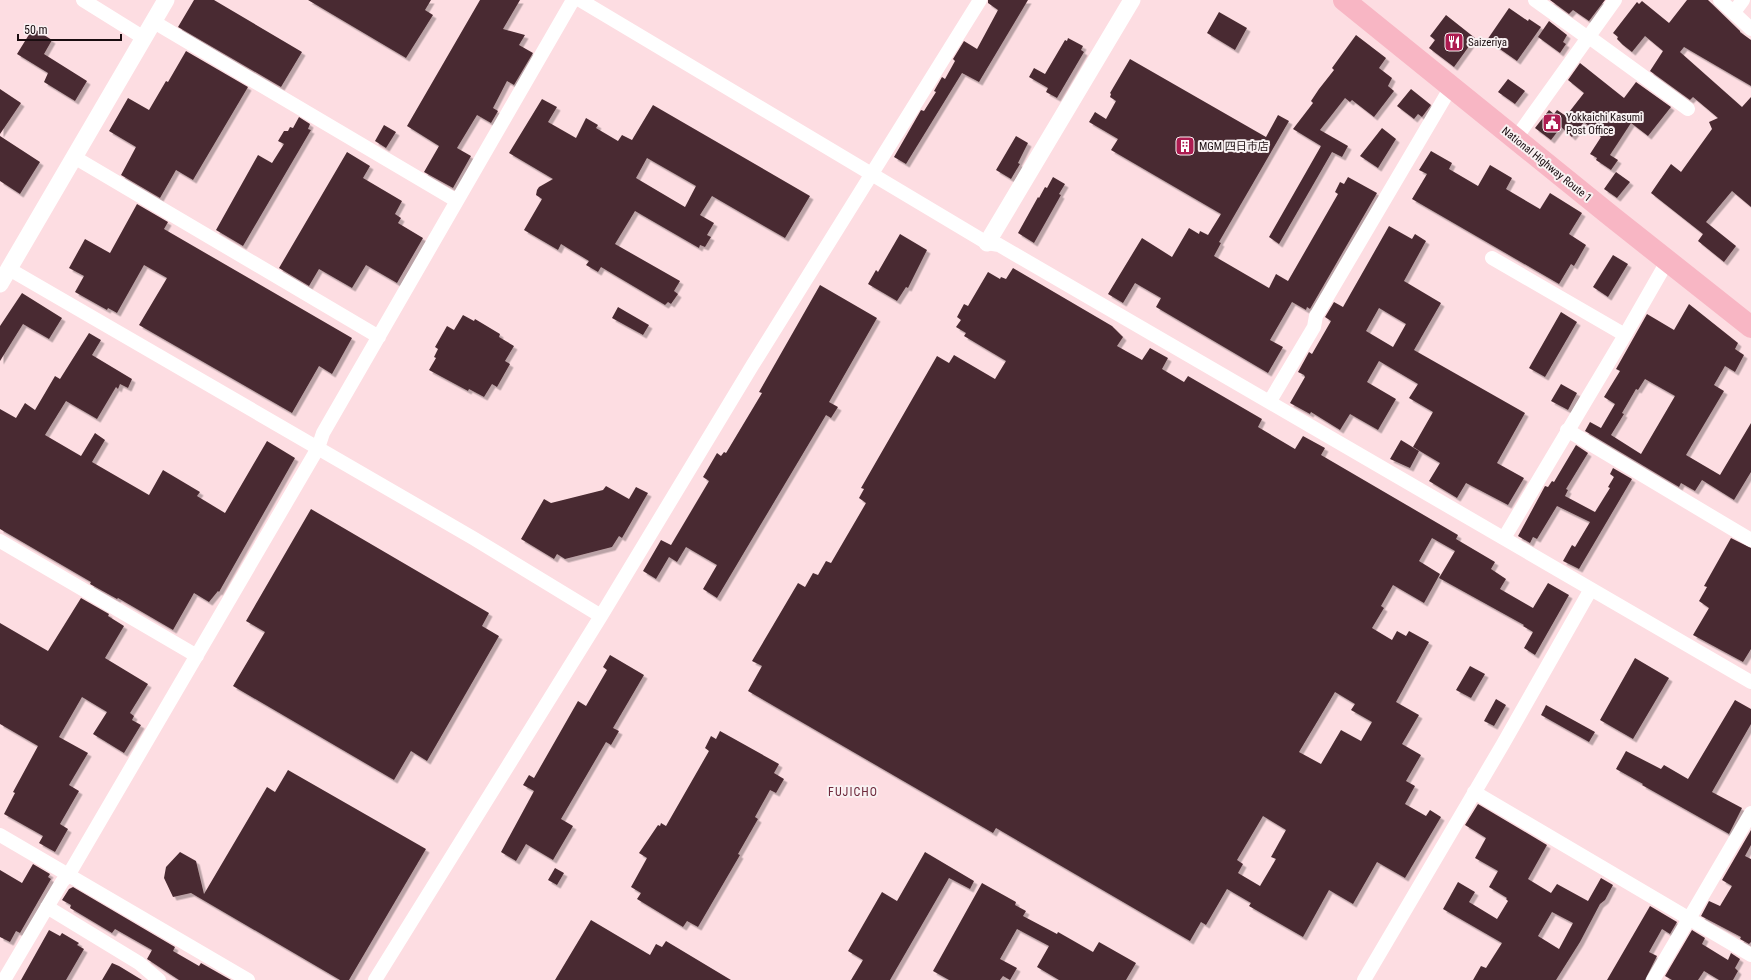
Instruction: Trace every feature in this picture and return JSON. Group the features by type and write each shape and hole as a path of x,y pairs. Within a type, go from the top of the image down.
{"highway":[{"name":"National Highway Route 1","path":"1344,0 1751,327"}],"street":[{"path":"83,0 144,38"},
{"path":"0,284 166,0"},
{"path":"4,980 47,906 62,882 69,874 318,448 323,433 573,0"},
{"path":"580,0 987,243 999,245 1270,401 1751,682"},
{"path":"376,980 601,616 752,366 873,175 980,0"},
{"path":"987,243 1132,0"},
{"path":"1535,0 1688,109"},
{"path":"1516,138 1615,0"},
{"path":"1720,0 1751,29"},
{"path":"1734,12 1743,0"},
{"path":"154,22 457,201"},
{"path":"1270,401 1314,327 1316,316 1451,87"},
{"path":"74,157 379,337"},
{"path":"1492,258 1625,335"},
{"path":"1504,538 1668,260"},
{"path":"9,269 473,538 601,616"},
{"path":"1567,430 1751,540"},
{"path":"0,541 197,656"},
{"path":"1364,980 1591,589"},
{"path":"1474,792 1751,955"},
{"path":"1654,980 1751,815"},
{"path":"0,835 248,980"},
{"path":"47,906 139,963 159,980"}],"building":[{"path":"194,0 214,0 302,52 281,87 178,27"},
{"path":"308,0 431,0 425,10 433,15 406,58"},
{"path":"480,0 520,0 503,29 525,35 519,45 533,53 514,85 507,81 493,108 498,111 491,123 477,115 457,148 471,156 453,188 424,172 439,146 407,126"},
{"path":"988,0 1028,0 979,82 962,73 906,164 894,157 921,110 924,111 936,92 934,91 942,77 945,79 955,61 953,59 964,41 977,49 998,10 988,3"},
{"path":"1550,0 1605,0 1589,21 1573,10 1569,14"},
{"path":"1687,0 1708,0 1740,32 1751,40 1751,86 1684,47 1680,52 1742,107 1751,97 1751,207 1732,191 1706,222 1736,246 1724,262 1698,241 1703,234 1651,193 1671,164 1681,172 1712,129 1709,122 1718,118 1693,97 1690,100 1650,71 1663,51 1645,36 1632,52 1617,39 1618,37 1613,33 1637,2 1639,4 1642,1 1669,23"},
{"path":"1509,8 1528,21 1529,19 1541,27 1517,61 1487,40"},
{"path":"1219,12 1247,28 1235,50 1207,33"},
{"path":"1446,15 1475,38 1454,67 1429,48 1435,40 1430,36"},
{"path":"1549,21 1567,35 1563,42 1566,44 1560,53 1538,37"},
{"path":"33,28 52,40 44,54 87,81 75,101 44,82 48,73 17,54"},
{"path":"1356,35 1386,58 1379,68 1392,78 1388,86 1394,91 1374,117 1352,100 1350,102 1345,98 1320,130 1348,146 1342,157 1332,152 1279,244 1269,237 1321,146 1293,129 1313,103 1311,101 1334,70 1332,68"},
{"path":"1068,38 1083,46 1081,50 1084,52 1057,98 1046,92 1048,88 1029,77 1034,68 1045,74 1065,40 1067,41"},
{"path":"186,51 248,87 193,180 176,170 160,198 121,175 136,147 109,131 128,98 149,110 166,81 168,82"},
{"path":"1130,59 1266,137 1278,115 1289,121 1219,242 1221,243 1214,256 1269,288 1276,274 1288,281 1338,194 1335,192 1340,182 1344,184 1348,177 1377,193 1310,309 1307,307 1306,310 1292,302 1270,340 1283,347 1268,373 1156,307 1161,298 1135,283 1123,303 1108,294 1142,238 1172,257 1189,228 1199,234 1200,231 1208,235 1221,214 1111,150 1118,139 1089,122 1095,112 1106,119 1116,101 1110,97 1110,93"},
{"path":"1580,63 1624,98 1636,82 1671,107 1648,136 1631,123 1610,155 1618,160 1611,170 1590,154 1601,137 1584,122 1572,137 1561,127 1551,140 1535,128 1549,110 1554,114 1557,110 1566,116 1584,93 1568,80"},
{"path":"1508,79 1525,91 1515,104 1498,92"},
{"path":"0,89 21,103 0,134"},
{"path":"1411,89 1431,105 1422,117 1418,114 1414,119 1397,106"},
{"path":"542,99 557,107 548,122 576,138 586,118 598,125 596,128 618,141 622,135 632,140 653,105 810,196 785,238 712,196 700,215 714,223 707,235 711,237 705,247 700,245 699,248 635,211 615,244 680,281 674,291 678,294 671,304 668,302 665,305 601,267 598,272 586,265 589,261 561,244 558,250 524,230 542,199 536,195 537,190 539,187 553,179 509,153","holes":["647,158 696,186 685,207 636,178"]},
{"path":"299,117 310,124 308,129 311,130 243,246 216,230 258,155 272,163 284,144 278,141 284,131 288,131 290,127 293,128"},
{"path":"384,125 396,132 386,148 375,141"},
{"path":"1382,128 1396,139 1378,168 1360,156"},
{"path":"0,136 40,162 20,194 0,181"},
{"path":"1016,136 1028,143 1018,163 1020,164 1011,179 996,170"},
{"path":"1431,151 1452,163 1449,169 1478,186 1490,165 1512,178 1506,189 1540,209 1550,193 1582,213 1569,234 1586,245 1574,266 1571,264 1559,284 1412,199 1427,174 1419,170"},
{"path":"347,152 370,166 363,178 402,201 395,214 401,218 398,223 423,238 397,283 366,265 352,288 319,269 309,286 279,268"},
{"path":"1616,172 1630,182 1617,198 1604,189"},
{"path":"1053,177 1065,184 1059,194 1061,195 1034,243 1018,233 1038,197 1039,198 1045,187 1047,188"},
{"path":"137,204 168,222 164,229 352,338 332,374 319,366 292,413 139,325 167,278 144,265 117,313 108,308 107,310 75,292 84,276 69,268 85,239 110,253"},
{"path":"1389,226 1412,239 1415,234 1426,241 1404,281 1441,303 1414,350 1525,413 1497,463 1524,478 1508,505 1466,483 1457,498 1429,481 1440,463 1413,447 1433,412 1409,398 1418,384 1379,361 1367,382 1396,399 1378,430 1350,414 1340,430 1311,412 1310,414 1290,403 1305,377 1298,372 1309,352 1312,354 1331,321 1325,317 1334,302 1343,307","holes":["1379,308 1406,324 1393,347 1366,331"]},
{"path":"900,234 927,250 908,288 906,287 897,301 868,284 876,270 878,272"},
{"path":"1613,255 1628,264 1608,297 1593,287"},
{"path":"1013,268 1112,326 1123,337 1117,346 1142,360 1150,348 1168,358 1162,369 1184,382 1188,376 1262,419 1258,427 1295,449 1303,436 1325,448 1321,455 1458,535 1456,539 1495,562 1491,569 1506,579 1500,589 1533,608 1548,583 1569,595 1535,655 1524,648 1533,632 1523,626 1524,625 1439,578 1455,551 1432,538 1419,561 1440,574 1424,603 1393,585 1381,606 1384,608 1372,628 1392,640 1397,631 1406,636 1409,631 1429,642 1396,702 1419,715 1402,744 1421,755 1406,781 1415,786 1405,804 1426,816 1430,810 1441,817 1405,878 1377,862 1353,904 1329,890 1303,937 1249,906 1251,903 1227,889 1206,925 1201,922 1190,941 996,828 993,833 748,691 762,666 752,661 798,583 805,587 813,573 818,575 826,561 831,563 866,503 859,498 864,489 861,488 937,356 949,363 954,355 995,379 1006,361 964,336 966,333 956,327 961,320 957,317 964,304 968,306 988,272 1000,279 1001,277 1006,279","holes":["1335,692 1355,704 1351,710 1372,722 1361,741 1341,730 1321,764 1299,752","1263,816 1286,830 1271,857 1276,859 1260,886 1238,873 1243,864 1237,860"]},
{"path":"820,285 877,318 829,402 838,407 831,418 826,415 717,598 703,589 717,565 686,547 677,562 669,557 656,579 643,571 661,540 671,545 709,481 703,477 717,453 721,456 724,452 726,453 762,393 759,392"},
{"path":"22,293 62,318 49,339 23,324 0,361 0,326"},
{"path":"1689,304 1738,343 1735,349 1744,355 1735,372 1725,366 1714,385 1724,391 1686,455 1720,475 1751,423 1751,472 1734,500 1702,480 1695,491 1681,483 1679,487 1585,431 1590,422 1601,428 1615,404 1604,397 1620,371 1616,369 1647,314 1674,330","holes":["1645,379 1675,396 1641,454 1611,435 1624,414 1622,413 1636,389 1638,390"]},
{"path":"618,307 649,325 643,335 612,318"},
{"path":"1561,312 1577,322 1545,377 1529,368"},
{"path":"463,315 474,321 475,319 500,334 499,337 514,346 505,361 510,364 497,387 492,384 484,397 469,389 468,391 429,370 436,358 434,357 438,349 435,347 447,326 454,330"},
{"path":"89,333 101,340 92,355 132,379 128,388 120,384 118,389 116,387 97,419 66,401 45,435 81,456 95,433 105,440 92,462 149,495 163,470 200,492 197,496 225,513 267,441 295,458 219,592 218,591 209,602 194,593 173,630 118,598 117,599 90,584 91,582 0,529 0,409 16,418 25,403 35,410 55,376 60,379"},
{"path":"1561,384 1577,393 1568,410 1551,401"},
{"path":"1401,440 1419,451 1410,468 1390,459"},
{"path":"1576,445 1588,453 1566,489 1568,490 1565,496 1595,512 1610,488 1608,487 1614,477 1610,474 1613,468 1632,479 1579,569 1563,561 1572,545 1575,547 1590,522 1557,506 1537,539 1533,537 1530,543 1518,536 1545,486 1548,487 1552,481 1554,482"},
{"path":"606,486 629,499 636,487 648,493 622,538 619,536 612,547 565,559 557,554 554,559 521,539 544,499 551,503 603,490"},
{"path":"311,509 489,613 482,626 499,636 427,761 411,751 394,780 233,686 265,632 246,621"},
{"path":"1731,538 1751,548 1751,649 1743,662 1693,635 1709,608 1699,601 1707,587 1704,586"},
{"path":"81,598 109,614 108,616 124,626 105,658 148,684 130,713 134,716 132,720 141,725 124,753 93,734 107,712 82,697 59,737 88,753 69,785 79,791 60,824 68,829 55,852 39,843 43,836 4,814 15,793 13,792 38,746 0,724 0,623 48,651"},
{"path":"610,655 644,675 613,728 619,731 611,745 606,742 561,819 573,826 553,860 526,844 516,861 501,852 534,791 523,785 529,775 534,778 578,701 586,706 607,670 603,667"},
{"path":"1635,658 1669,678 1633,739 1600,720"},
{"path":"1470,666 1485,674 1471,698 1456,690"},
{"path":"1496,699 1506,705 1494,726 1484,721"},
{"path":"1735,700 1751,709 1751,724 1712,792 1742,808 1729,834 1616,769 1626,751 1661,769 1664,765 1688,779"},
{"path":"1546,705 1595,732 1589,742 1541,715"},
{"path":"720,731 779,764 774,773 784,779 776,793 770,790 755,817 758,819 738,854 740,855 698,927 687,921 683,927 637,899 641,893 631,887 647,858 639,853 658,825 660,826 661,823 666,826 709,751 705,748 711,736 716,739"},
{"path":"288,770 426,849 349,980 340,980 191,893 173,897 164,878 166,867 180,852 196,861 204,894 267,787 275,792"},
{"path":"1478,804 1547,845 1528,879 1551,893 1557,884 1588,901 1601,878 1613,885 1605,900 1600,904 1580,942 1556,980 1473,980 1481,966 1486,968 1502,943 1443,909 1458,882 1475,892 1469,902 1497,919 1508,901 1506,899 1507,898 1489,887 1498,871 1475,858 1486,838 1465,825","holes":["1552,912 1573,923 1559,949 1538,936"]},
{"path":"1751,830 1751,845 1745,856 1751,859 1751,942 1749,944 1740,939 1741,937 1701,916 1709,901 1720,906 1732,886 1722,880"},
{"path":"925,852 974,881 970,889 949,878 890,980 851,980 863,960 848,951 882,892 897,901"},
{"path":"33,864 50,874 48,877 51,879 20,933 16,931 10,942 0,937 0,870 22,883"},
{"path":"555,868 564,873 557,885 548,880"},
{"path":"982,883 1016,902 1015,905 1026,911 1023,916 1057,934 1058,932 1093,952 1099,942 1136,963 1126,980 1059,980 1037,967 1049,946 1017,929 1000,959 1017,968 1010,980 1003,976 1000,980 949,980 933,971"},
{"path":"73,887 175,947 173,951 199,966 201,963 231,980 179,980 147,959 152,950 115,929 112,933 70,908 71,905 62,900 69,889"},
{"path":"1650,906 1677,922 1670,934 1662,929 1649,952 1657,956 1645,980 1607,980"},
{"path":"591,920 650,955 656,944 662,947 666,941 731,980 555,980"},
{"path":"49,930 60,936 62,933 79,943 77,945 84,949 66,980 21,980"},
{"path":"1692,930 1705,938 1702,944 1728,960 1731,953 1740,959 1735,968 1738,971 1733,980 1719,980 1704,971 1698,980 1672,980 1665,976"},
{"path":"112,963 119,966 142,980 102,980"}],"place":[{"name":"Saizeriya","path":"1454,42"},
{"name":"Yokkaichi Kasumi Post Office","path":"1552,123"},
{"name":"MGM 四日市店","path":"1185,146"}],"district":[{"name":"FUJICHO","path":"853,792"}]}
